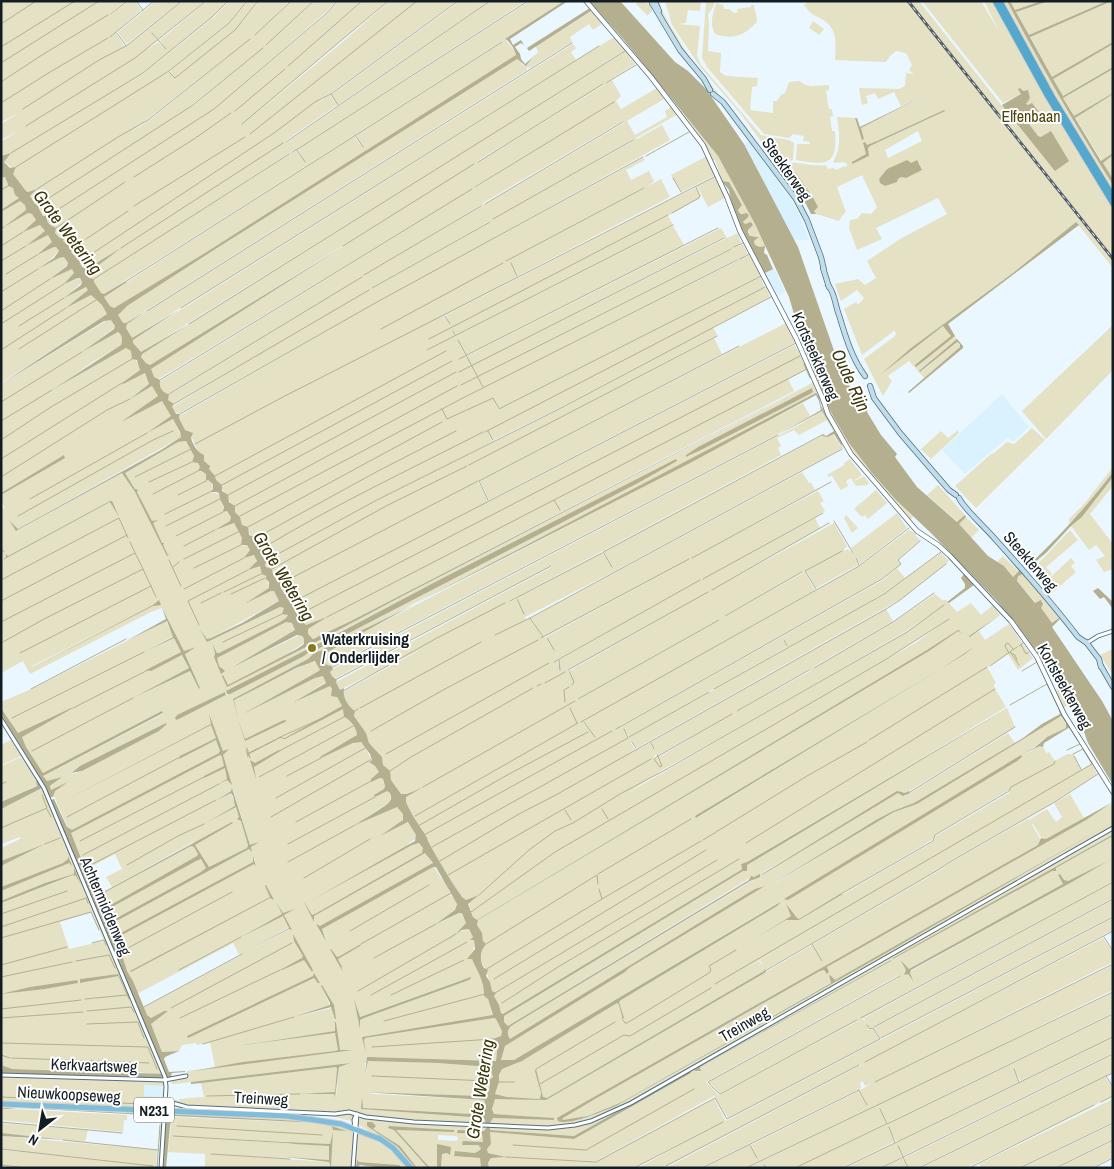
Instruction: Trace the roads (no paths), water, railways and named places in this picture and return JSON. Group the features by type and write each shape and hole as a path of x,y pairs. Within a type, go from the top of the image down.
{"highway":[{"path":"995,1 1052,105 1113,204"},
{"path":"1000,1 1052,96 1113,196"}],"main road":[{"name":"Steekterweg","path":"653,2 680,50 704,84 717,100 724,105 796,199 820,254 828,285 854,358 876,400 904,438 949,490 958,496 962,504 1022,568 1087,643 1113,687"},
{"name":"Nieuwkoopseweg","path":"1,1104 319,1117 356,1127 380,1139 393,1148 411,1168"}],"street":[{"name":"Kortsteekterweg","path":"586,1 651,77 703,145 740,231 796,338 828,414 848,450 873,482 917,531 938,545 950,556 1011,621 1037,657 1064,714 1113,792"},
{"path":"1087,643 1098,636 1113,631"},
{"name":"Achtermiddenweg","path":"1,719 43,787 165,1077 165,1111"},
{"name":"Treinweg","path":"165,1101 187,1107 335,1114 348,1112 401,1121 485,1126 556,1128 583,1123 615,1111 1113,828"},
{"name":"Kerkvaartsweg","path":"1,1075 186,1076"},
{"path":"161,1168 165,1111"},
{"path":"353,1168 357,1114"}],"waterway":[{"path":"1,24 36,1"},
{"path":"1,47 75,1"},
{"path":"1,63 99,1"},
{"path":"111,14 127,1"},
{"path":"136,1 143,10"},
{"path":"110,37 154,1"},
{"path":"23,109 99,60 126,46 182,1"},
{"path":"26,126 135,58 206,1"},
{"path":"11,153 143,73 212,17 228,1"},
{"path":"16,167 169,71 229,23 247,1"},
{"path":"169,72 175,78 235,30 258,1"},
{"path":"255,35 291,1"},
{"path":"266,45 314,1"},
{"name":"Grote Wetering","path":"48,216 214,109 327,13 337,1"},
{"path":"288,66 362,1"},
{"path":"242,124 388,1"},
{"path":"250,134 417,1"},
{"name":"Grote Wetering","path":"81,261 274,133 315,102 331,94 458,1"},
{"path":"286,142 490,1"},
{"path":"293,152 528,1"},
{"path":"1,82 108,15"},
{"path":"117,33 126,46"},
{"path":"152,33 166,49"},
{"path":"1,103 108,38"},
{"name":"Grote Wetering","path":"37,189 148,120 250,39"},
{"path":"125,282 502,42"},
{"path":"147,311 572,43"},
{"path":"181,308 599,46"},
{"name":"Grote Wetering","path":"49,198 193,105 263,48"},
{"path":"189,324 625,51"},
{"path":"606,83 636,65"},
{"path":"235,111 285,69"},
{"path":"478,162 603,84"},
{"path":"331,94 338,105"},
{"path":"475,187 614,102"},
{"path":"134,177 231,113"},
{"path":"485,204 623,122"},
{"path":"646,156 689,132"},
{"path":"355,135 363,147"},
{"path":"134,206 245,137"},
{"path":"493,219 633,140"},
{"path":"121,248 283,143"},
{"path":"297,150 305,162"},
{"name":"Grote Wetering","path":"94,279 289,154"},
{"path":"180,414 377,302 643,157"},
{"path":"343,246 474,164"},
{"path":"195,444 281,398 716,176"},
{"path":"673,178 681,192"},
{"name":"Grote Wetering","path":"56,228 125,182"},
{"path":"1,190 8,186"},
{"path":"672,213 699,198 696,187"},
{"path":"506,261 644,188"},
{"path":"160,380 472,189"},
{"path":"364,275 481,206"},
{"name":"Grote Wetering","path":"86,239 128,211"},
{"path":"429,339 668,215"},
{"path":"372,288 490,222"},
{"path":"427,350 673,225"},
{"path":"459,359 718,228"},
{"path":"1,246 23,232"},
{"path":"459,372 724,238"},
{"path":"734,247 743,243"},
{"path":"1,261 26,246"},
{"path":"461,385 731,249"},
{"path":"740,259 750,254"},
{"path":"6,274 37,255"},
{"path":"240,516 461,399 737,260"},
{"path":"381,329 503,263"},
{"path":"511,263 517,276"},
{"path":"1,292 38,269"},
{"path":"442,409 447,419 493,398 499,409 761,276"},
{"path":"169,394 362,277"},
{"path":"1,311 50,279"},
{"path":"1,324 64,284"},
{"path":"485,432 765,287"},
{"path":"174,404 369,290"},
{"name":"Grote Wetering","path":"267,560 375,501 557,410 771,297"},
{"path":"19,326 64,298"},
{"path":"19,349 96,300"},
{"path":"1,350 66,308"},
{"path":"445,316 450,324"},
{"path":"453,331 455,335"},
{"path":"469,465 717,336"},
{"path":"458,340 483,387"},
{"name":"Grote Wetering","path":"291,603 796,343"},
{"path":"488,500 479,481 739,346"},
{"path":"215,476 446,351"},
{"path":"1,402 82,352"},
{"name":"Grote Wetering","path":"300,614 800,356"},
{"path":"1,440 51,407 132,359"},
{"path":"222,485 452,361"},
{"path":"804,364 810,378"},
{"path":"554,500 807,369"},
{"path":"228,495 456,372"},
{"path":"1,459 122,383"},
{"path":"233,507 457,386"},
{"path":"1,421 52,390"},
{"path":"1,477 107,410 130,399"},
{"path":"248,527 442,422"},
{"path":"18,516 153,440 173,431"},
{"name":"Grote Wetering","path":"256,538 378,471 456,431"},
{"path":"488,431 493,440"},
{"name":"Grote Wetering","path":"263,548 344,502 483,432"},
{"path":"30,499 147,433"},
{"path":"333,667 778,435"},
{"path":"612,567 603,552 822,435"},
{"path":"135,477 191,449"},
{"path":"495,635 530,618 842,449"},
{"path":"149,482 192,462"},
{"name":"Grote Wetering","path":"272,569 388,505 467,466"},
{"path":"153,494 198,471"},
{"path":"178,495 206,481"},
{"name":"Grote Wetering","path":"282,583 478,481"},
{"path":"692,558 831,482"},
{"path":"165,514 210,492"},
{"path":"166,526 220,499"},
{"name":"Grote Wetering","path":"327,617 554,500 560,510"},
{"path":"176,536 223,512"},
{"path":"703,579 823,513"},
{"path":"1,580 119,518 128,538"},
{"path":"834,521 853,553"},
{"path":"712,590 829,523"},
{"path":"581,722 859,566 909,528"},
{"path":"184,546 215,530"},
{"path":"184,559 238,532"},
{"path":"1,601 127,535"},
{"path":"616,729 882,579 901,564 898,560 920,541"},
{"path":"130,542 135,553"},
{"path":"194,568 241,545"},
{"path":"1,548 4,552"},
{"path":"816,589 805,571 842,551"},
{"path":"714,689 884,594 941,552"},
{"path":"1,622 135,553 143,569"},
{"path":"510,601 602,553"},
{"path":"184,589 244,558"},
{"path":"856,558 859,565"},
{"path":"541,638 689,559"},
{"path":"169,560 181,586"},
{"path":"173,567 179,562"},
{"path":"440,861 519,814 886,609 946,564"},
{"path":"335,680 551,566"},
{"path":"1,643 143,569 156,597"},
{"path":"199,625 188,601 248,570"},
{"path":"725,616 802,572"},
{"name":"Grote Wetering","path":"224,592 263,573"},
{"name":"Grote Wetering","path":"231,594 265,578"},
{"path":"554,662 700,580"},
{"path":"20,653 151,586"},
{"path":"568,670 708,592"},
{"path":"201,603 221,593"},
{"path":"814,668 893,622 934,593"},
{"path":"517,599 524,614"},
{"path":"343,691 435,639 505,603"},
{"path":"479,895 529,850 555,831 573,823 620,794 907,632 944,605"},
{"path":"223,642 282,614"},
{"path":"530,618 543,637"},
{"path":"471,912 555,852 885,660 949,619"},
{"path":"578,699 719,620"},
{"path":"547,638 554,650"},
{"path":"31,689 126,639"},
{"path":"371,731 443,690 538,640"},
{"path":"784,640 787,646"},
{"path":"360,708 481,642"},
{"path":"1009,653 1005,646 1006,644 1008,643 1013,649"},
{"path":"1019,646 1023,643"},
{"path":"1021,645 1026,654 1029,652"},
{"path":"990,666 1017,647"},
{"path":"12,718 144,652"},
{"path":"1011,653 1019,665"},
{"path":"1011,653 1015,655 1017,660"},
{"path":"559,660 560,670"},
{"path":"1022,671 1037,662"},
{"path":"386,754 549,663"},
{"path":"869,740 987,667"},
{"path":"73,708 148,670"},
{"path":"737,711 809,670"},
{"path":"569,671 574,682 572,685"},
{"path":"545,683 565,672"},
{"path":"537,686 541,684"},
{"path":"1010,705 1047,684 1058,707"},
{"path":"565,702 564,690 569,687"},
{"path":"390,771 411,757 533,688"},
{"path":"746,843 995,689"},
{"path":"629,737 709,692"},
{"path":"32,751 133,698"},
{"path":"423,787 575,701"},
{"path":"570,708 577,723"},
{"path":"657,755 654,759 660,767 662,766 658,756 732,714"},
{"path":"281,750 344,717"},
{"path":"278,738 318,720"},
{"path":"584,722 595,737"},
{"path":"415,816 578,723"},
{"path":"259,777 353,726"},
{"path":"910,792 1015,727"},
{"path":"1069,727 1078,741"},
{"path":"432,847 628,738 624,729"},
{"path":"424,835 612,731"},
{"path":"418,826 588,732"},
{"path":"265,745 275,740"},
{"path":"632,742 636,748"},
{"path":"703,840 807,776 867,742"},
{"path":"651,743 654,749"},
{"path":"1067,750 1080,744"},
{"path":"276,798 367,747"},
{"path":"247,748 250,758"},
{"path":"251,752 259,748"},
{"path":"715,984 1092,764 1083,749 1073,754"},
{"path":"1074,756 1081,769"},
{"path":"67,817 180,757"},
{"path":"287,776 321,758"},
{"path":"448,875 651,759"},
{"path":"271,817 370,760"},
{"path":"841,894 933,841 935,835 1009,791 1011,787 1054,764 1055,761"},
{"path":"765,971 1053,803 1098,774"},
{"path":"80,841 204,777"},
{"path":"296,822 371,781"},
{"path":"1,784 6,782"},
{"path":"83,855 219,784"},
{"path":"1,828 47,808 42,795"},
{"path":"288,844 375,797"},
{"path":"85,868 216,800"},
{"path":"47,809 51,817"},
{"path":"602,809 608,819"},
{"path":"565,810 571,820"},
{"path":"598,874 691,819"},
{"path":"127,865 178,836 204,824"},
{"path":"288,862 355,825"},
{"path":"45,844 60,838"},
{"path":"304,878 370,839"},
{"path":"602,899 701,841"},
{"path":"494,979 706,850"},
{"path":"502,1003 558,967 739,859"},
{"path":"495,993 717,860"},
{"path":"486,944 597,875 598,884"},
{"path":"861,1018 1113,882"},
{"path":"350,931 429,885"},
{"path":"485,970 602,899 599,889"},
{"path":"1,914 67,891"},
{"path":"128,948 232,892"},
{"path":"361,944 451,893"},
{"path":"1,927 86,898 88,903"},
{"path":"874,1027 1113,899"},
{"path":"1,938 91,912 99,930"},
{"path":"881,1038 1113,917"},
{"path":"374,958 436,924"},
{"path":"865,1062 1113,931"},
{"path":"358,991 456,934"},
{"path":"179,970 241,937"},
{"path":"1104,937 1113,951"},
{"path":"92,943 104,940 106,945"},
{"path":"371,995 467,942"},
{"path":"171,1008 292,943"},
{"path":"812,944 822,961"},
{"path":"1,965 67,947"},
{"path":"623,1020 627,1023 709,973 711,970 709,966 736,950"},
{"path":"142,1008 242,954"},
{"path":"76,961 109,955 115,968"},
{"path":"391,995 464,960"},
{"path":"338,961 342,967"},
{"path":"1,977 72,962"},
{"path":"875,1082 1113,964"},
{"path":"180,1018 280,970"},
{"path":"119,976 129,999"},
{"path":"710,1084 708,1082 900,976"},
{"path":"540,1084 624,1035 630,1036 711,988"},
{"path":"746,1168 1113,992"},
{"path":"384,1021 485,994"},
{"path":"85,999 127,995"},
{"path":"1,1009 81,1000"},
{"path":"87,1011 131,1007 134,1012"},
{"path":"1,1018 83,1012"},
{"path":"880,1109 887,1124 1113,1014"},
{"path":"203,1044 294,1017"},
{"path":"712,1087 720,1094 857,1020"},
{"path":"87,1024 138,1022 144,1038"},
{"path":"536,1069 615,1022"},
{"path":"506,1157 596,1162 715,1098 727,1119 880,1039 873,1028 870,1029 867,1025"},
{"path":"895,1143 1113,1037"},
{"name":"Grote Wetering","path":"372,1047 493,1039"},
{"path":"1,1043 148,1047 157,1069"},
{"path":"881,1168 1113,1054"},
{"path":"1,1055 10,1058"},
{"path":"12,1058 149,1063"},
{"path":"666,1166 859,1065"},
{"path":"1014,1069 1019,1082"},
{"path":"1113,1073 1106,1076 1113,1087"},
{"name":"Grote Wetering","path":"372,1076 488,1081"},
{"path":"919,1168 1106,1076"},
{"name":"Grote Wetering","path":"499,1082 514,1082"},
{"path":"513,1145 586,1150 694,1089"},
{"path":"859,1090 867,1105"},
{"path":"702,1168 859,1090"},
{"path":"207,1096 300,1094"},
{"path":"1101,1102 1113,1096"},
{"path":"1,1097 161,1105"},
{"path":"969,1168 1094,1105"},
{"path":"1,1109 21,1107"},
{"path":"32,1108 136,1114"},
{"path":"1,1122 122,1133"},
{"path":"634,1168 723,1122"},
{"path":"1020,1168 1113,1123"},
{"path":"795,1168 886,1124"},
{"path":"157,1168 160,1125"},
{"path":"177,1126 322,1135"},
{"path":"843,1168 895,1143 889,1127"},
{"path":"173,1136 292,1143"},
{"path":"63,1140 158,1150"},
{"path":"1056,1168 1113,1140"},
{"path":"750,1145 757,1158"},
{"path":"898,1146 908,1168"},
{"path":"1,1149 153,1166"},
{"path":"211,1154 290,1159"},
{"path":"1093,1168 1113,1158"},
{"path":"1,1165 27,1168"}],"railway":[{"path":"908,1 1113,259"}],"place":[{"name":"Waterkruising / Onderlijder","path":"312,648"}],"park label":[{"name":"Elfenbaan","path":"1031,116"}],"water label":[{"name":"Oude Rijn","path":"851,380"}]}
